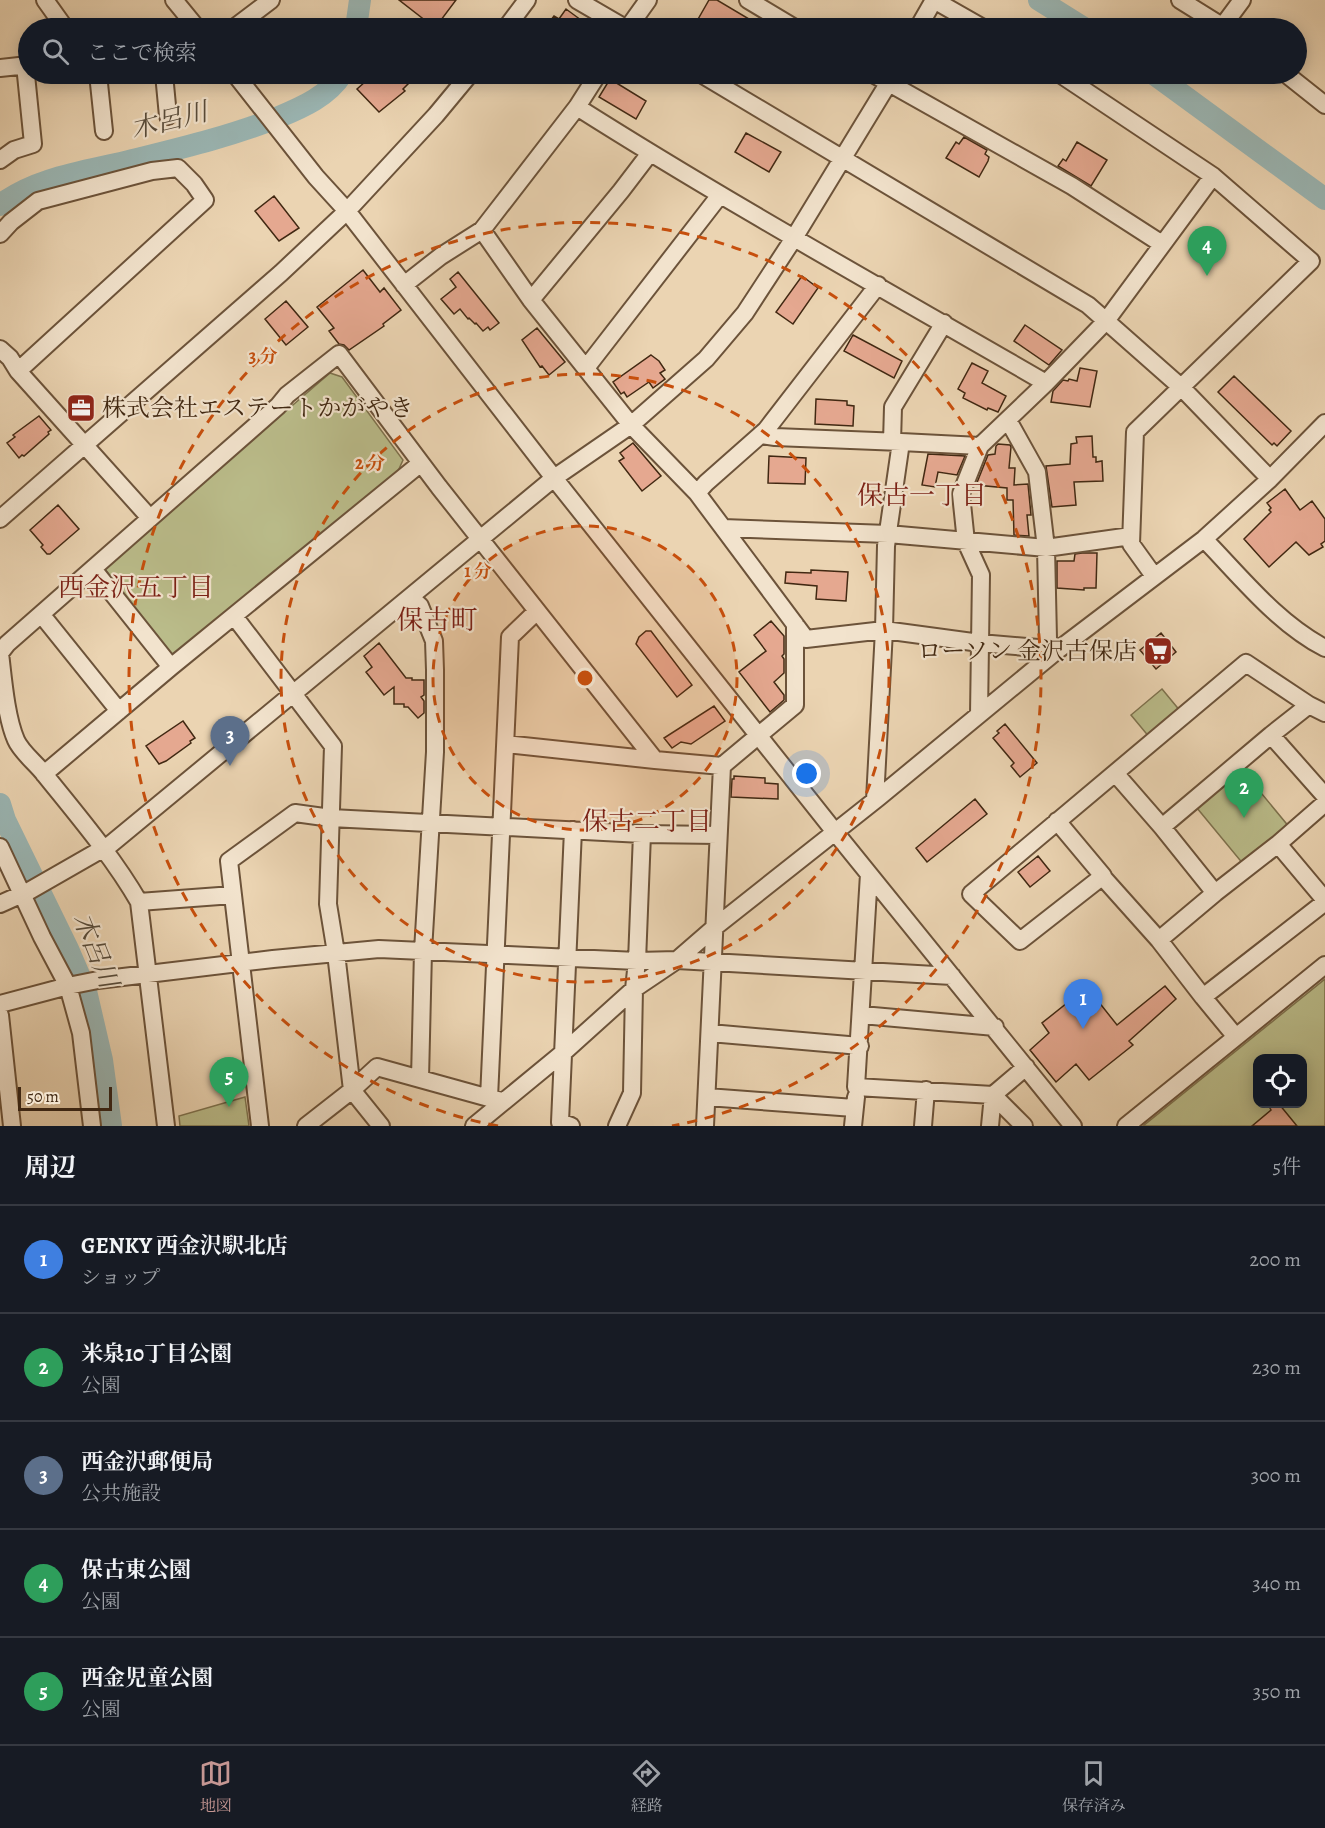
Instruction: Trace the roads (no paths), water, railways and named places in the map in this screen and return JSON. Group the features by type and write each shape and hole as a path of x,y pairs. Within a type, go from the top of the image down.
{"street":[{"path":"45,0 58,18"},
{"path":"174,0 189,18"},
{"path":"247,18 271,0"},
{"path":"514,18 527,0"},
{"path":"577,0 608,18"},
{"path":"634,18 648,0"},
{"path":"748,0 778,18"},
{"path":"924,18 934,0 966,18"},
{"path":"1180,0 1208,18"},
{"path":"1230,18 1242,0"},
{"path":"0,68 18,66"},
{"path":"0,160 14,150 33,144 28,84"},
{"path":"99,84 104,131"},
{"path":"165,84 168,116"},
{"path":"244,84 288,142 347,211 554,478 835,832 1073,1126"},
{"path":"0,519 272,281 347,211 462,84"},
{"path":"404,285 441,256 482,230 591,84"},
{"path":"718,84 1088,305 1182,388 1270,479"},
{"path":"0,904 26,893 102,849 554,478 632,425 706,359 745,313 794,238 887,84"},
{"path":"901,84 1072,186 1162,244"},
{"path":"1075,84 1213,176 1311,261 1135,432 1131,544 1154,576"},
{"path":"1299,84 1325,105"},
{"path":"577,106 720,195 1046,383"},
{"path":"531,300 650,153"},
{"path":"0,234 38,201 152,171 178,168 194,184 205,200 18,371"},
{"path":"979,714 981,575 966,542 961,494 980,446 1106,321 1213,176"},
{"path":"586,368 720,195"},
{"path":"482,230 531,300 632,425 697,494 806,639 884,630 1038,648 1054,653"},
{"path":"697,494 706,483 760,435 878,285"},
{"path":"875,800 886,546 897,442 893,407 944,323"},
{"path":"0,349 150,518"},
{"path":"166,1126 139,902 102,849 16,741 6,699 0,653 7,644 278,406 287,395 339,354 480,539 655,760"},
{"path":"1008,420 1037,472 1046,548 1048,639 1054,653"},
{"path":"474,1126 496,1100 564,1052 634,989 677,960 714,927 875,800 1054,653 1204,539 1270,479 1325,423"},
{"path":"760,435 980,446"},
{"path":"44,774 421,463"},
{"path":"723,528 888,534 1046,548 1131,536"},
{"path":"1204,539 1302,636 1325,648"},
{"path":"93,569 171,667"},
{"path":"410,597 420,606 434,641 435,752 423,951 420,1079"},
{"path":"496,1100 495,954 510,637 537,611"},
{"path":"41,614 119,711"},
{"path":"234,616 333,747 328,904 352,1090 381,1126"},
{"path":"506,744 722,766 795,705 795,624"},
{"path":"1100,874 1103,876 1020,941 970,894 1246,663 1325,713"},
{"path":"1162,827 1309,705"},
{"path":"1271,735 1325,796"},
{"path":"705,1126 722,766"},
{"path":"1114,773 1162,827 1215,893"},
{"path":"1160,940 1325,803"},
{"path":"260,1126 229,861 295,813 331,818 500,827 718,835"},
{"path":"1057,821 1100,874 1160,940 1236,1037"},
{"path":"571,1126 560,1122 573,830"},
{"path":"617,1126 632,1092 634,989 642,834"},
{"path":"1203,997 1325,901 1278,844"},
{"path":"0,847 26,893 71,985 81,1033 92,1126"},
{"path":"853,1126 865,970 869,874"},
{"path":"139,902 233,896"},
{"path":"0,1004 98,980 378,949 637,961 677,960 952,976"},
{"path":"1126,1126 1325,965"},
{"path":"0,1015 12,1126"},
{"path":"862,1015 994,1027"},
{"path":"710,1034 860,1046"},
{"path":"306,1126 352,1090 377,1066 496,1100"},
{"path":"990,1126 993,1095 1026,1067"},
{"path":"856,1087 993,1095 1024,1126"},
{"path":"923,1126 926,1090"},
{"path":"707,1097 854,1108"}],"waterway":[{"name":"木呂川","path":"357,18 360,0"},
{"path":"1039,0 1068,18"},
{"name":"木呂川","path":"0,205 29,188 60,177 241,131 306,105 334,84"},
{"path":"1168,84 1325,199"},
{"name":"木呂川","path":"0,804 5,820 86,991 102,1060 111,1126"}],"place":[{"name":"保古東公園","path":"1207,276"},
{"name":"株式会社エステートかがやき","path":"81,408"},
{"name":"ローソン 金沢古保店","path":"1158,651"},
{"name":"西金沢郵便局","path":"230,766"},
{"name":"米泉10丁目公園","path":"1244,818"},
{"name":"GENKY 西金沢駅北店","path":"1083,1029"},
{"name":"西金児童公園","path":"229,1107"}],"district":[{"name":"保古一丁目","path":"922,495"},
{"name":"西金沢五丁目","path":"136,587"},
{"name":"保古町","path":"437,620"},
{"name":"保古二丁目","path":"647,821"}]}
